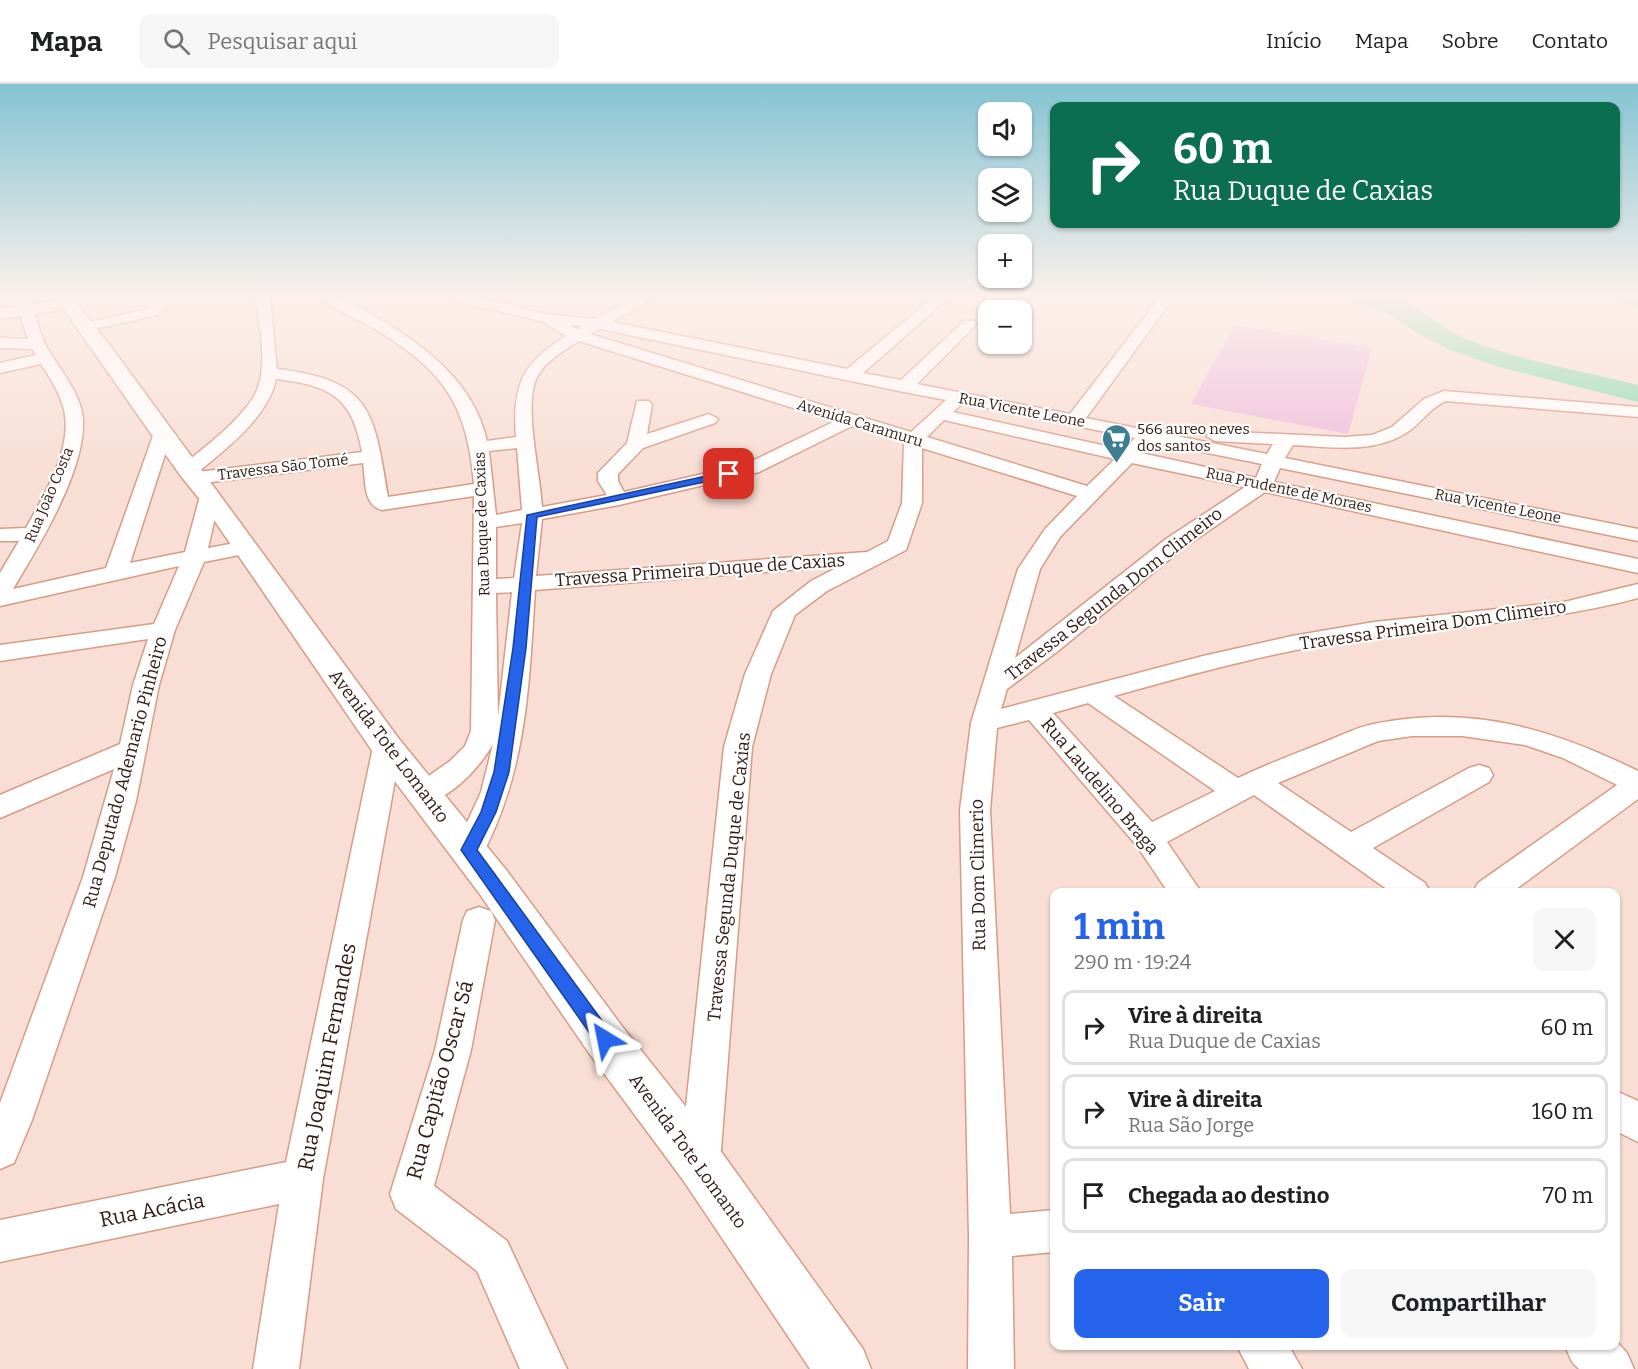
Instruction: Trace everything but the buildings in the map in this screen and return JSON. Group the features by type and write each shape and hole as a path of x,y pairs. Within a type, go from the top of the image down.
{"main road":[{"name":"Avenida Tote Lomanto","path":"107,357 246,547 387,747 469,850 605,1039 700,1163 843,1369"}],"street":[{"path":"0,368 27,357"},
{"name":"Rua João Costa","path":"0,591 35,534 63,469 75,429 73,411 45,357"},
{"path":"198,481 209,454 256,404 265,390 268,373 267,357"},
{"name":"Rua Duque de Caxias","path":"422,357 448,382 466,406 480,447 484,523 483,635 501,772 488,812 469,850"},
{"name":"Rua Duque de Caxias","path":"423,794 464,765 496,732 519,648 532,515 526,441 527,382 539,365 549,357"},
{"name":"Avenida Caramuru","path":"647,357 1092,494"},
{"name":"Rua Vicente Leone","path":"761,357 904,387 949,406 1075,420 1638,535"},
{"path":"850,375 872,357"},
{"path":"904,387 935,357"},
{"path":"1075,420 1122,357"},
{"path":"268,373 306,377 341,390 353,399 367,428 378,500 382,504 483,489"},
{"path":"1159,437 1212,435 1369,440 1395,432 1407,425 1430,399 1444,396 1638,412"},
{"path":"636,444 643,405"},
{"path":"777,564 785,611 819,586 879,557 898,545 904,533 912,503 913,440 949,406"},
{"name":"Rua Prudente de Moraes","path":"949,406 1127,458 1263,484 1638,566"},
{"path":"619,499 608,481 608,473 636,444 709,419"},
{"path":"484,523 619,499 752,468 777,458 850,420"},
{"path":"116,572 163,433"},
{"name":"Rua Dom Climerio","path":"991,1369 990,1237 975,810 984,723 1029,569 1052,533 1127,458 1159,437"},
{"path":"1263,484 1279,449 1288,439"},
{"path":"480,447 526,441"},
{"name":"Travessa São Tomé","path":"198,481 371,456"},
{"name":"Rua Deputado Ademario Pinheiro","path":"0,1149 13,1120 99,877 121,801 131,750 163,630 195,556 198,481"},
{"name":"Travessa Segunda Dom Climeiro","path":"995,685 1049,646 1174,544 1263,484"},
{"path":"0,535 35,534"},
{"path":"0,599 116,572 246,547"},
{"name":"Travessa Primeira Duque de Caxias","path":"485,587 879,557"},
{"name":"Travessa Primeira Dom Climeiro","path":"984,723 1212,661 1336,635 1557,610 1638,591"},
{"name":"Travessa Segunda Duque de Caxias","path":"700,1163 738,747 758,674 785,611"},
{"path":"0,653 163,630"},
{"path":"1091,693 1351,846 1409,888"},
{"name":"Rua Laudelino Braga","path":"1035,710 1148,838 1182,888"},
{"path":"1148,838 1246,786 1373,733 1412,727 1462,727 1528,736 1573,751 1638,783 1494,888"},
{"name":"Rua Joaquim Fernandes","path":"276,1369 303,1179 387,747"},
{"path":"0,807 131,750"},
{"path":"1351,846 1479,774"},
{"name":"Rua Capitão Oscar Sá","path":"479,920 453,1050 411,1194 492,1256 544,1369"},
{"path":"1620,1112 1638,1123"},
{"name":"Rua Acácia","path":"0,1241 303,1179"},
{"path":"990,1237 1050,1231"},
{"path":"1263,1350 1279,1369"},
{"path":"1592,1350 1611,1369"}],"shaded area":[{"path":"1217,357 1369,357 1348,434 1191,404"}],"waterway":[{"path":"1496,357 1638,394"}],"place":[{"name":"566 aureo neves dos santos","path":"1116,464"}],"route":[{"path":"605,1039 469,850 488,812 501,772 519,648 532,515 619,499 729,474"}]}
